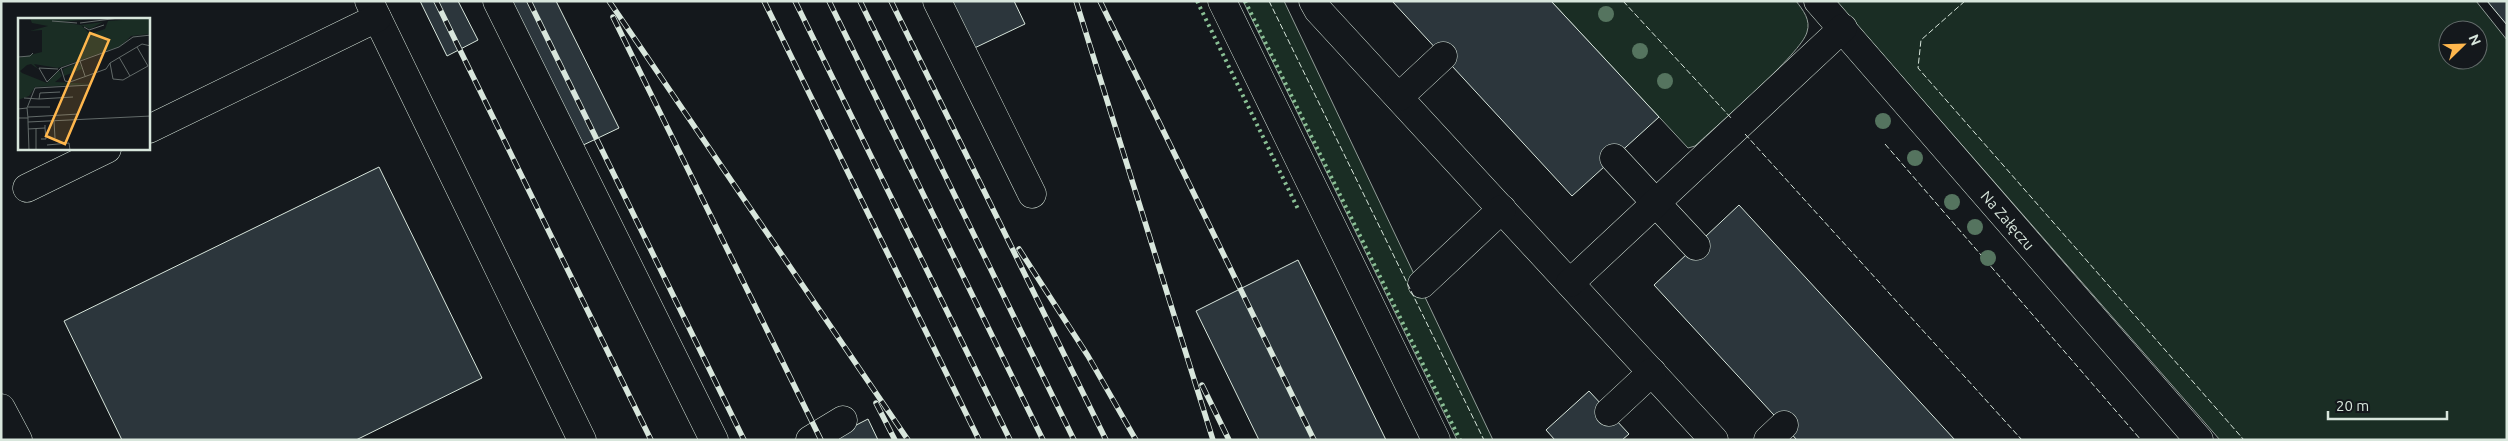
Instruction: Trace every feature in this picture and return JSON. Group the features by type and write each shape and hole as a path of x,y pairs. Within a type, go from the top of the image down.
{"street":[{"path":"497,1 714,440"},
{"path":"937,1 1032,194"},
{"path":"1222,1 1436,440"},
{"path":"1313,1 1318,10 1714,440"},
{"name":"Na Załęczu","path":"1818,1 2199,440"},
{"path":"150,128 373,10 582,440"},
{"path":"1570,283 1842,28"},
{"path":"1399,97 1443,56"},
{"path":"27,188 105,150"},
{"path":"1614,158 1696,246"},
{"path":"1422,284 1502,209"},
{"path":"1609,412 1652,372"},
{"path":"1,408 18,440"},
{"path":"810,440 843,420"}],"green space":[{"path":"1243,1 1284,1 1493,440 1457,440"},
{"path":"1551,1 1796,1 1806,15 1808,28 1802,42 1775,72 1695,146 1688,148"},
{"path":"1836,1 2476,1 2507,40 2507,440 2220,440"}],"building":[{"path":"420,1 458,1 478,40 447,56"},
{"path":"505,1 556,1 619,128 577,148"},
{"path":"941,1 1014,1 1025,24 966,52"},
{"path":"1392,1 1551,1 1659,117 1572,196"},
{"path":"2487,1 2507,1 2507,25"},
{"path":"379,167 482,378 356,440 122,440 64,321"},
{"path":"1739,205 1955,440 1797,440 1654,285"},
{"path":"1298,260 1386,440 1259,440 1196,311"},
{"path":"1589,391 1629,434 1622,440 1555,440 1546,430"},
{"path":"868,419 878,440 827,440"}],"railway":[{"path":"436,1 651,440"},
{"path":"529,1 744,440"},
{"path":"609,1 908,440"},
{"path":"764,1 979,440"},
{"path":"795,1 1010,440"},
{"path":"829,1 1043,440"},
{"path":"860,1 1074,440"},
{"path":"891,1 1106,440"},
{"path":"1076,1 1213,440"},
{"path":"1100,1 1314,440"},
{"path":"613,17 821,440"},
{"path":"1019,249 1088,356 1136,440"},
{"path":"1202,385 1229,440"},
{"path":"876,403 895,440"}],"hedge":[{"path":"1197,1 1298,209"},
{"path":"1245,1 1460,440"}],"fence":[{"path":"1269,1 1484,440"},
{"path":"1623,1 1732,119"},
{"path":"1965,1 1921,40 1918,68 2244,440"},
{"path":"1745,134 2022,440"},
{"path":"1885,144 2141,440"}]}
